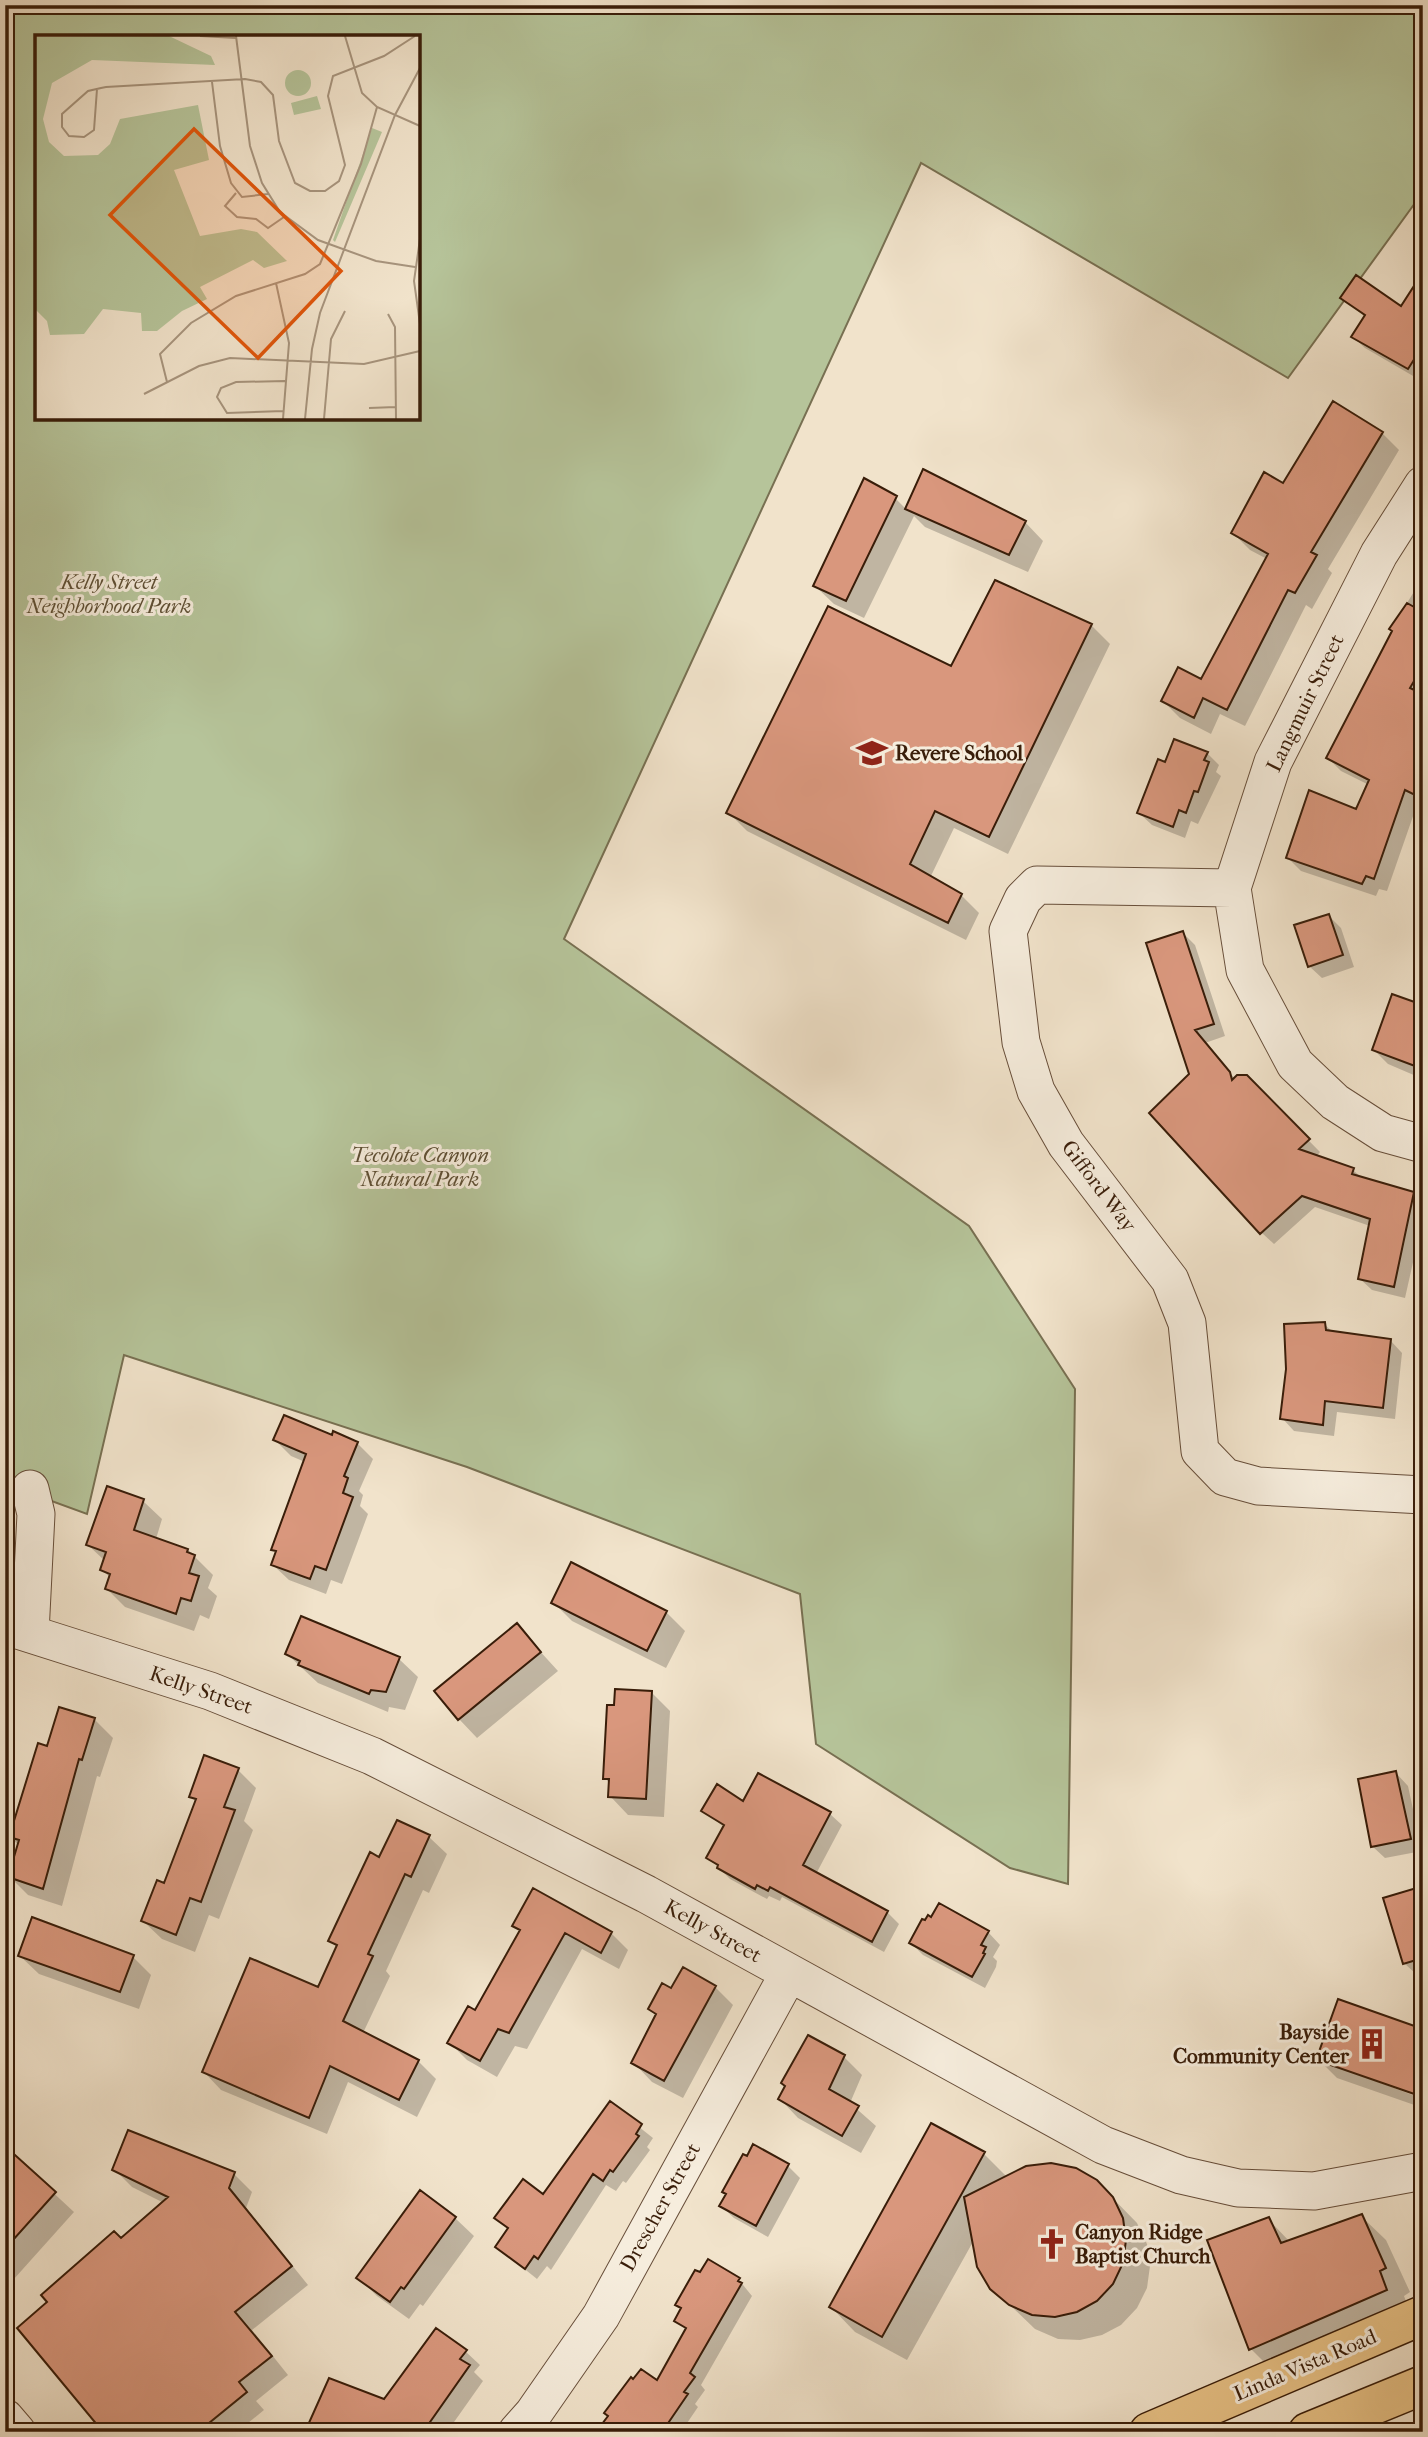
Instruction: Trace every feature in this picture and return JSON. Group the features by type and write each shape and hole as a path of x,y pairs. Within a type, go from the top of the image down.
{"main road":[{"name":"Linda Vista Road","path":"1149,2432 1423,2315"},
{"path":"1308,2432 1423,2385"}],"street":[{"name":"Langmuir Street","path":"1423,485 1379,554 1273,762 1232,888 1245,970 1295,1064 1335,1102 1383,1133 1423,1144"},
{"name":"Gifford Way","path":"1232,888 1037,885 1023,899 1008,931 1021,1042 1036,1091 1066,1144 1170,1280 1187,1323 1200,1451 1225,1476 1258,1486 1423,1496"},
{"path":"18,1629 36,1526 30,1489"},
{"name":"Kelly Street","path":"18,1629 209,1691 349,1746 505,1821 1103,2145 1181,2175 1238,2188 1314,2191 1423,2172"},
{"name":"Drescher Street","path":"517,2432 533,2414 601,2316 789,1973"},
{"path":"5,2418 17,2432"}],"green space":[{"name":"Tecolote Canyon Natural Park","path":"5,5 1423,5 1423,192 1288,378 921,163 564,939 969,1226 1075,1389 1068,1884 1010,1868 816,1744 800,1594 467,1467 124,1355 87,1514 5,1484"}],"building":[{"path":"1423,272 1423,364 1415,358 1408,369 1351,337 1365,315 1340,298 1356,275 1401,306"},
{"path":"1333,401 1383,432 1311,552 1317,555 1295,593 1288,590 1227,710 1203,698 1194,718 1161,701 1178,667 1201,679 1268,554 1231,533 1264,472 1283,483"},
{"path":"923,469 1026,521 1009,555 905,509"},
{"path":"864,478 897,496 846,601 813,586"},
{"path":"995,580 1092,624 989,837 935,811 910,864 962,894 948,923 726,813 828,606 951,666"},
{"path":"1407,603 1423,612 1423,666 1410,688 1423,694 1423,779 1415,795 1405,790 1374,879 1366,876 1362,884 1286,858 1309,790 1356,809 1369,780 1326,758 1392,631 1389,629"},
{"path":"1174,739 1208,752 1204,760 1209,762 1198,792 1194,791 1186,813 1179,810 1173,827 1137,813 1158,759 1165,762"},
{"path":"1329,914 1343,955 1308,967 1294,925"},
{"path":"1183,931 1214,1024 1195,1030 1230,1072 1232,1080 1237,1075 1247,1075 1310,1139 1299,1149 1354,1168 1352,1174 1414,1192 1394,1287 1358,1279 1370,1219 1302,1196 1260,1234 1149,1113 1189,1074 1146,943"},
{"path":"1392,994 1423,1005 1423,1069 1372,1050"},
{"path":"1325,1322 1326,1330 1391,1339 1383,1408 1325,1401 1323,1425 1280,1419 1286,1369 1284,1324"},
{"path":"284,1415 332,1435 333,1431 358,1442 344,1476 348,1478 343,1493 353,1497 326,1570 315,1566 310,1579 271,1565 276,1551 271,1550 306,1454 273,1440"},
{"path":"107,1486 144,1499 134,1530 188,1549 187,1552 195,1555 189,1573 199,1576 191,1601 181,1598 176,1614 105,1589 110,1574 100,1570 106,1552 86,1545"},
{"path":"571,1562 667,1611 647,1651 551,1603"},
{"path":"301,1616 400,1657 386,1692 371,1690 369,1694 298,1665 300,1661 285,1654"},
{"path":"517,1623 541,1652 458,1720 434,1691"},
{"path":"615,1689 652,1691 646,1799 608,1797 609,1779 603,1779 607,1705 614,1705"},
{"path":"59,1707 95,1718 82,1760 79,1759 43,1889 8,1877 19,1840 9,1837 38,1743 47,1746"},
{"path":"204,1755 239,1768 224,1807 235,1810 201,1902 190,1898 176,1935 141,1921 157,1880 164,1883 196,1799 189,1797"},
{"path":"1396,1771 1411,1839 1371,1847 1358,1779"},
{"path":"758,1773 831,1812 803,1865 888,1911 872,1942 770,1887 768,1891 757,1885 755,1889 717,1868 718,1865 706,1858 724,1825 701,1811 717,1784 743,1801"},
{"path":"397,1820 430,1835 411,1877 405,1874 368,1954 373,1956 343,2021 419,2060 399,2100 330,2066 309,2118 202,2072 250,1958 318,1987 337,1945 328,1941 370,1852 379,1857"},
{"path":"1423,1886 1423,1958 1403,1964 1383,1898"},
{"path":"533,1888 612,1932 601,1953 565,1933 509,2033 498,2029 480,2061 447,2043 468,2006 475,2010 520,1930 512,1926"},
{"path":"939,1903 989,1931 981,1945 986,1947 983,1953 985,1954 972,1977 909,1943 922,1919 925,1920 928,1915 931,1917"},
{"path":"32,1917 134,1955 120,1992 18,1956"},
{"path":"683,1967 716,1986 664,2081 631,2063 656,2014 648,2009 662,1983 671,1988"},
{"name":"Bayside Community Center","path":"1338,1999 1423,2029 1423,2097 1316,2060"},
{"path":"808,2035 845,2055 829,2089 859,2106 842,2136 778,2099 785,2086 781,2083"},
{"path":"610,2101 642,2124 636,2134 639,2136 613,2172 610,2170 603,2181 593,2174 538,2259 534,2256 525,2269 495,2247 508,2228 494,2218 523,2179 543,2194"},
{"path":"931,2123 985,2152 882,2337 829,2307"},
{"path":"128,2130 235,2172 229,2188 292,2266 235,2312 272,2356 239,2382 247,2392 198,2432 103,2432 17,2328 47,2302 41,2295 114,2231 121,2238 168,2197 112,2170"},
{"path":"753,2144 789,2164 756,2226 719,2206 726,2194 722,2192 743,2154 747,2156"},
{"path":"5,2146 56,2192 5,2249"},
{"path":"1051,2163 1076,2168 1097,2180 1113,2197 1123,2218 1126,2240 1123,2263 1113,2284 1097,2301 1077,2312 1055,2317 1032,2315 1009,2305 990,2289 977,2267 964,2197 1026,2166"},
{"path":"420,2190 456,2217 404,2289 401,2287 390,2302 356,2278"},
{"path":"1362,2214 1386,2268 1380,2271 1387,2290 1249,2350 1207,2240 1269,2217 1281,2243"},
{"path":"708,2259 740,2278 738,2281 742,2283 690,2373 695,2377 684,2392 688,2394 662,2432 596,2432 608,2416 604,2413 631,2377 633,2379 641,2369 657,2380 686,2328 674,2321 681,2308 675,2305 695,2270 700,2272"},
{"path":"436,2328 467,2350 460,2359 470,2365 423,2432 323,2432 308,2425 329,2378 384,2399"}],"place":[{"name":"Revere School","path":"872,753"},
{"name":"Bayside Community Center","path":"1372,2044"},
{"name":"Canyon Ridge Baptist Church","path":"1052,2244"}],"park label":[{"name":"Kelly Street Neighborhood Park","path":"109,594"}]}
